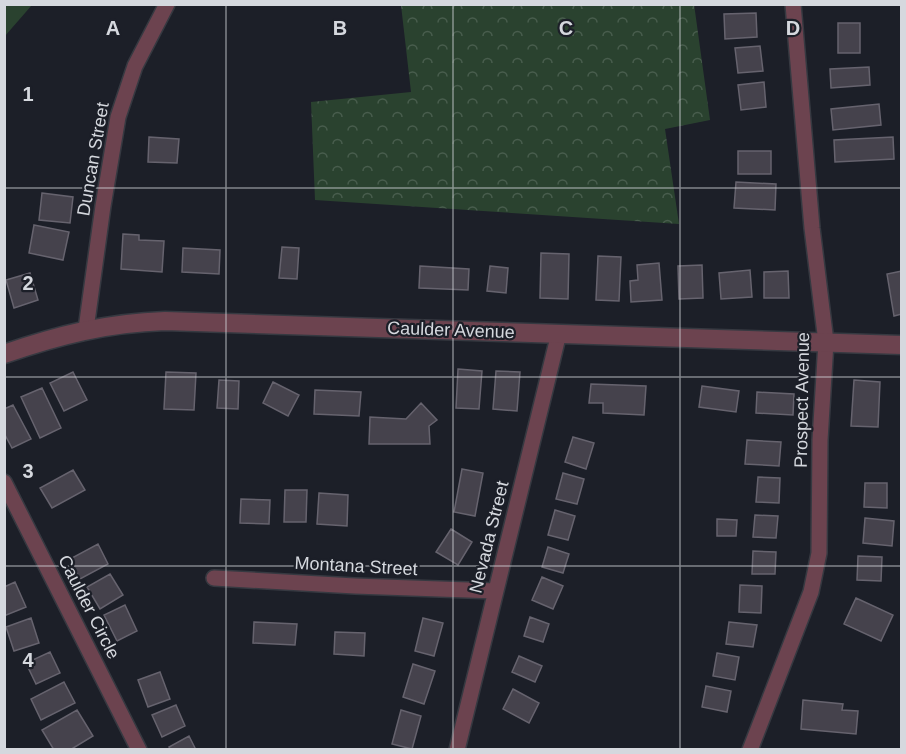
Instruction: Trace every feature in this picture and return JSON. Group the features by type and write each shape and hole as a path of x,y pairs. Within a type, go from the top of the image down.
{"street":[{"name":"Duncan Street","path":"86,329 118,117 135,66 167,4"},
{"name":"Prospect Avenue","path":"750,750 811,592 816,573 820,533 820,440 826,342 811,216 793,4"},
{"name":"Caulder Avenue","path":"4,354 86,329 112,324 165,321 902,345"},
{"name":"Nevada Street","path":"457,750 559,333"},
{"name":"Caulder Circle","path":"4,482 139,750"},
{"name":"Montana Street","path":"214,578 496,591"}],"green space":[{"path":"694,4 710,120 665,129 679,224 315,200 311,102 411,92 401,5"},
{"path":"4,5 32,5 5,36"}],"building":[{"path":"756,13 757,37 725,39 724,14"},
{"path":"838,23 860,23 860,53 838,53"},
{"path":"760,46 763,71 738,73 735,48"},
{"path":"869,67 870,85 831,88 830,69"},
{"path":"764,82 766,107 741,110 738,85"},
{"path":"879,104 881,125 833,130 831,109"},
{"path":"149,137 179,139 177,163 148,162"},
{"path":"893,137 894,159 835,162 834,140"},
{"path":"738,151 771,151 771,174 738,174"},
{"path":"736,182 776,184 775,210 734,208"},
{"path":"42,193 73,197 70,223 39,220"},
{"path":"34,225 69,232 63,260 29,253"},
{"path":"123,234 139,235 139,240 164,241 162,272 121,269"},
{"path":"282,247 299,248 297,279 279,278"},
{"path":"183,248 220,250 219,274 182,272"},
{"path":"541,253 569,254 568,299 540,298"},
{"path":"598,256 621,257 619,301 596,300"},
{"path":"659,263 662,300 631,302 630,281 638,280 637,265"},
{"path":"702,265 703,298 679,299 678,266"},
{"path":"420,266 469,269 468,290 419,288"},
{"path":"490,266 508,268 506,293 487,291"},
{"path":"750,270 752,297 721,299 719,273"},
{"path":"788,271 789,298 764,298 764,272"},
{"path":"902,271 902,314 894,316 887,274"},
{"path":"30,273 38,300 14,308 6,280"},
{"path":"458,369 482,371 479,409 456,408"},
{"path":"496,371 520,372 517,411 493,409"},
{"path":"73,372 87,400 64,411 50,383"},
{"path":"166,372 196,373 194,410 164,409"},
{"path":"219,380 239,381 238,409 217,408"},
{"path":"854,380 880,382 878,427 851,426"},
{"path":"273,382 299,395 288,416 263,403"},
{"path":"591,384 646,386 644,415 603,413 603,403 589,403"},
{"path":"702,386 739,391 736,412 699,407"},
{"path":"42,388 61,428 40,438 21,397"},
{"path":"315,390 361,392 359,416 314,414"},
{"path":"757,392 794,394 793,415 756,413"},
{"path":"421,403 437,420 429,426 430,444 369,444 370,417 406,419"},
{"path":"13,405 31,439 12,448 4,433 4,409"},
{"path":"573,437 594,443 586,469 565,462"},
{"path":"747,440 781,442 779,466 745,464"},
{"path":"462,469 483,473 475,516 454,512"},
{"path":"73,470 85,490 52,508 40,488"},
{"path":"563,473 584,479 577,504 556,499"},
{"path":"758,477 780,478 779,503 756,502"},
{"path":"865,483 887,483 887,508 864,507"},
{"path":"285,490 307,490 306,522 284,522"},
{"path":"319,493 348,495 347,526 317,524"},
{"path":"241,499 270,500 269,524 240,523"},
{"path":"555,510 575,516 568,540 548,535"},
{"path":"755,515 778,516 776,538 753,537"},
{"path":"865,518 894,521 892,546 863,543"},
{"path":"717,519 737,520 736,536 717,536"},
{"path":"451,529 472,542 458,565 436,552"},
{"path":"98,544 108,564 80,579 70,559"},
{"path":"548,547 569,554 563,573 542,567"},
{"path":"753,551 776,552 775,574 752,574"},
{"path":"858,556 882,557 881,581 857,580"},
{"path":"110,574 123,595 100,609 87,587"},
{"path":"542,577 563,586 553,609 532,600"},
{"path":"15,582 26,607 4,616 4,587"},
{"path":"740,585 762,586 761,613 739,612"},
{"path":"856,598 893,615 881,641 844,624"},
{"path":"125,605 137,631 117,641 104,615"},
{"path":"530,617 549,624 543,642 524,636"},
{"path":"31,618 39,643 14,651 6,627"},
{"path":"423,618 443,623 434,656 415,651"},
{"path":"254,622 297,624 295,645 253,643"},
{"path":"729,622 757,625 753,647 726,644"},
{"path":"335,632 365,633 364,656 334,654"},
{"path":"50,652 60,673 36,684 26,663"},
{"path":"717,653 739,657 735,680 713,676"},
{"path":"519,656 542,666 535,682 512,672"},
{"path":"413,664 435,671 424,704 403,697"},
{"path":"160,672 170,699 148,707 138,680"},
{"path":"64,682 75,703 41,720 31,699"},
{"path":"706,686 731,691 727,712 702,707"},
{"path":"513,689 539,703 529,723 503,709"},
{"path":"803,700 843,704 842,710 858,711 856,734 801,729"},
{"path":"176,705 185,726 162,737 152,715"},
{"path":"77,710 93,736 70,750 54,750 42,730"},
{"path":"401,710 421,716 412,749 392,744"},
{"path":"189,736 196,750 171,750 169,747"}]}
